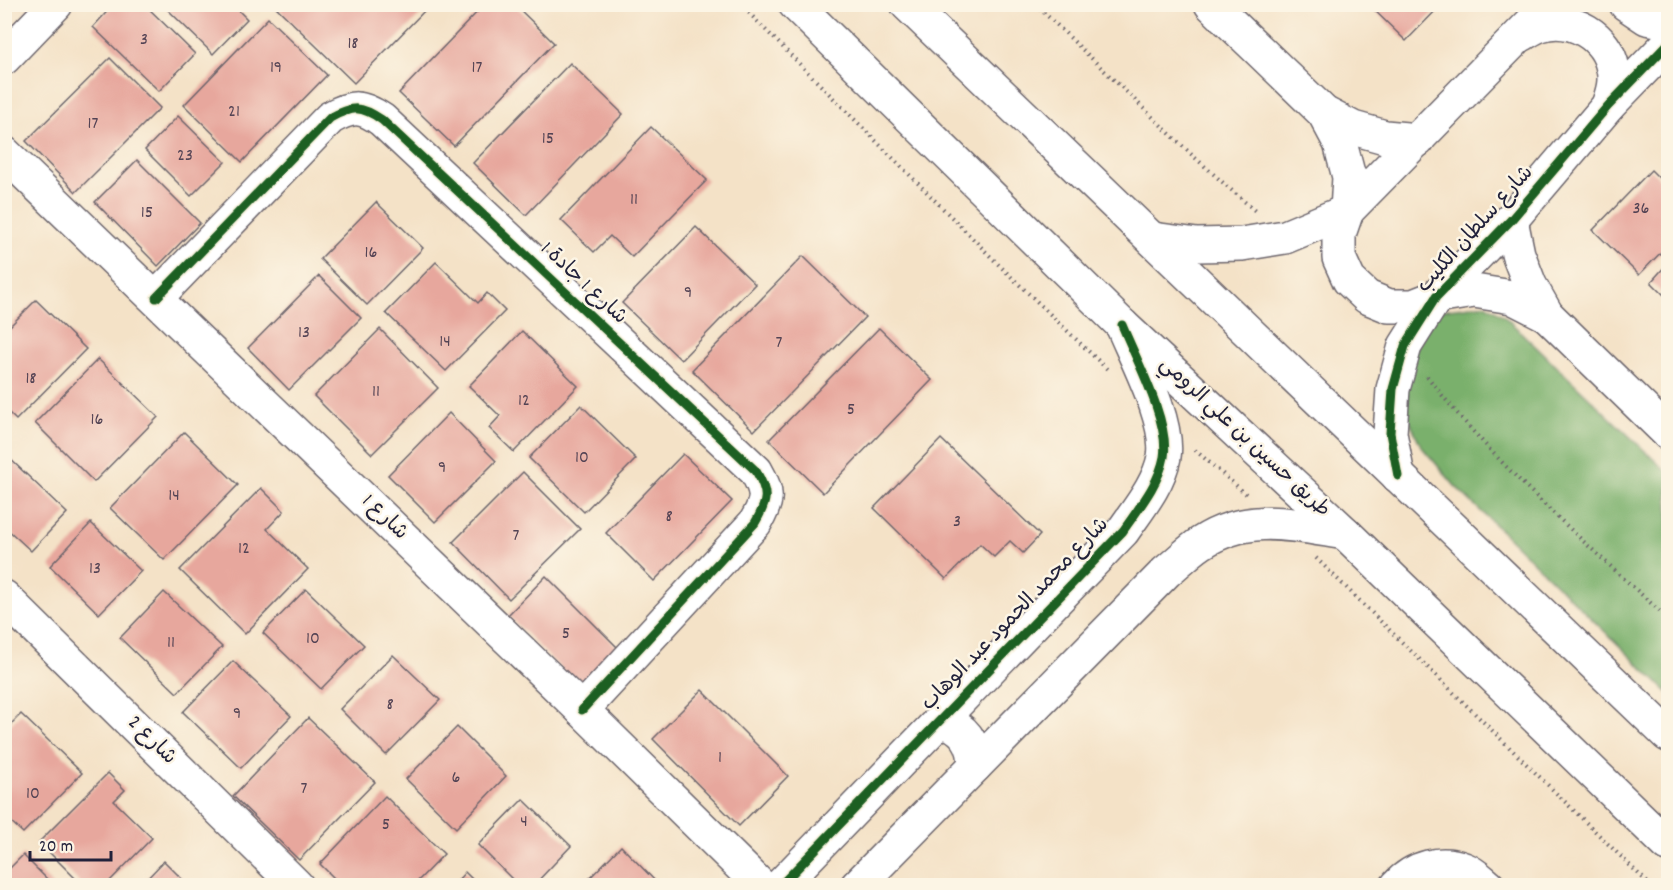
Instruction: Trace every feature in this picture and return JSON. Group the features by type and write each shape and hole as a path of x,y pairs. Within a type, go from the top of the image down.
{"main road":[{"path":"4,58 56,4"},
{"name":"طريق حسين بن علي الرومي","path":"795,4 1122,325 1345,533 1668,845"},
{"path":"907,4 1668,735"},
{"path":"1211,4 1324,113 1353,128 1385,137 1419,140"},
{"path":"1154,239 1197,245 1242,244 1285,237 1347,211 1550,4"},
{"path":"1626,4 1647,18 1668,22"},
{"path":"1523,34 1540,25 1559,22 1578,26 1594,36 1606,50 1613,69 1614,88 1608,106"},
{"name":"شارع سلطان الكليب","path":"1398,476 1390,432 1393,388 1405,346 1436,297 1511,220 1608,106 1668,44"},
{"name":"شارع 1 جادة 1","path":"156,298 330,118 346,109 367,109 382,120 756,471 765,488 765,507 755,523 582,710"},
{"path":"1324,113 1340,143 1349,177 1347,211 1339,234 1339,258 1349,280 1367,297 1389,306 1413,306 1436,297 1474,291 1512,297 1547,315"},
{"name":"شارع 1","path":"4,153 761,885"},
{"path":"1511,220 1518,254 1530,285 1547,315 1668,433"},
{"name":"شارع محمد الحمود عبد الوهاب","path":"780,885 1123,531 1150,492 1164,457 1162,422 1122,325"},
{"path":"857,885 1166,572 1202,542 1240,525 1278,522 1345,533"},
{"name":"شارع 2","path":"4,597 297,885"},
{"path":"941,720 951,723 967,736 972,745 975,766"},
{"path":"1397,885 1419,870 1440,865 1465,869 1488,885"}],"path":[{"path":"740,4 1000,266 1111,372"},
{"path":"1035,4 1191,154 1285,237"},
{"path":"1405,346 1478,438 1668,619"},
{"path":"1162,422 1278,522"},
{"path":"1312,555 1651,885"}],"green space":[{"path":"1486,304 1505,317 1668,473 1668,693 1455,486 1421,446 1407,415 1401,384 1433,311"}],"building":[{"path":"114,4 144,4 195,54 159,91 93,27"},
{"path":"162,4 232,4 247,19 213,54"},
{"path":"485,4 514,4 554,43 454,146 399,93"},
{"path":"1368,4 1442,4 1406,41"},
{"path":"274,5 430,5 354,83"},
{"path":"268,18 327,75 242,162 184,105"},
{"path":"110,58 160,108 76,192 26,141"},
{"path":"570,63 623,114 526,215 473,163"},
{"path":"178,116 225,162 191,196 145,150"},
{"path":"651,127 707,180 632,257 610,236 594,252 561,220"},
{"path":"137,160 200,223 158,266 95,202"},
{"path":"1651,170 1668,187 1668,245 1639,275 1593,230"},
{"path":"376,202 423,248 367,305 320,259"},
{"path":"696,227 755,284 681,360 622,303"},
{"path":"803,256 865,317 754,431 692,370"},
{"path":"436,262 478,303 487,293 505,311 446,371 386,313"},
{"path":"1668,263 1668,299 1651,282"},
{"path":"319,276 361,318 289,390 248,348"},
{"path":"36,300 86,349 16,420 4,408 4,332"},
{"path":"879,328 932,380 823,493 769,440"},
{"path":"380,329 438,388 372,454 314,396"},
{"path":"522,331 578,386 514,452 489,428 500,416 469,386"},
{"path":"98,359 158,417 94,482 35,423"},
{"path":"581,405 636,459 584,512 529,458"},
{"path":"449,413 496,461 435,522 388,475"},
{"path":"184,432 238,485 164,560 110,508"},
{"path":"941,439 1040,535 1023,553 1010,541 994,557 980,544 946,579 874,508"},
{"path":"683,454 732,501 654,581 606,533"},
{"path":"6,455 67,513 31,551 4,526 4,457"},
{"path":"523,472 580,529 509,599 453,542"},
{"path":"261,488 284,511 267,529 308,569 245,634 180,570"},
{"path":"91,523 141,571 99,614 50,566"},
{"path":"546,576 624,654 585,693 508,615"},
{"path":"306,589 364,645 321,689 263,633"},
{"path":"164,592 222,647 177,693 120,638"},
{"path":"393,655 440,700 386,755 340,709"},
{"path":"233,661 291,716 241,768 183,712"},
{"path":"702,690 788,776 739,826 653,739"},
{"path":"21,714 82,773 23,833 4,815 4,731"},
{"path":"308,718 375,782 299,860 233,796"},
{"path":"457,727 506,776 456,828 406,779"},
{"path":"108,773 125,790 114,801 152,838 105,886 83,886 39,842"},
{"path":"385,796 444,854 413,886 342,886 320,864"},
{"path":"523,799 571,846 533,886 519,886 478,845"},
{"path":"621,846 660,886 582,886"},
{"path":"23,855 54,886 4,886 4,874"},
{"path":"164,861 189,886 140,886"},
{"path":"465,872 479,886 453,886"}],"cycle path":[{"path":"1398,476 1390,433 1393,389 1405,346 1436,297 1511,220 1608,106 1668,44"},
{"path":"156,298 330,118 351,109 362,110 382,120 756,471 763,485 765,497 755,523 582,710"},
{"path":"780,886 1123,531 1147,496 1158,477 1164,457 1162,426 1122,325"}]}
